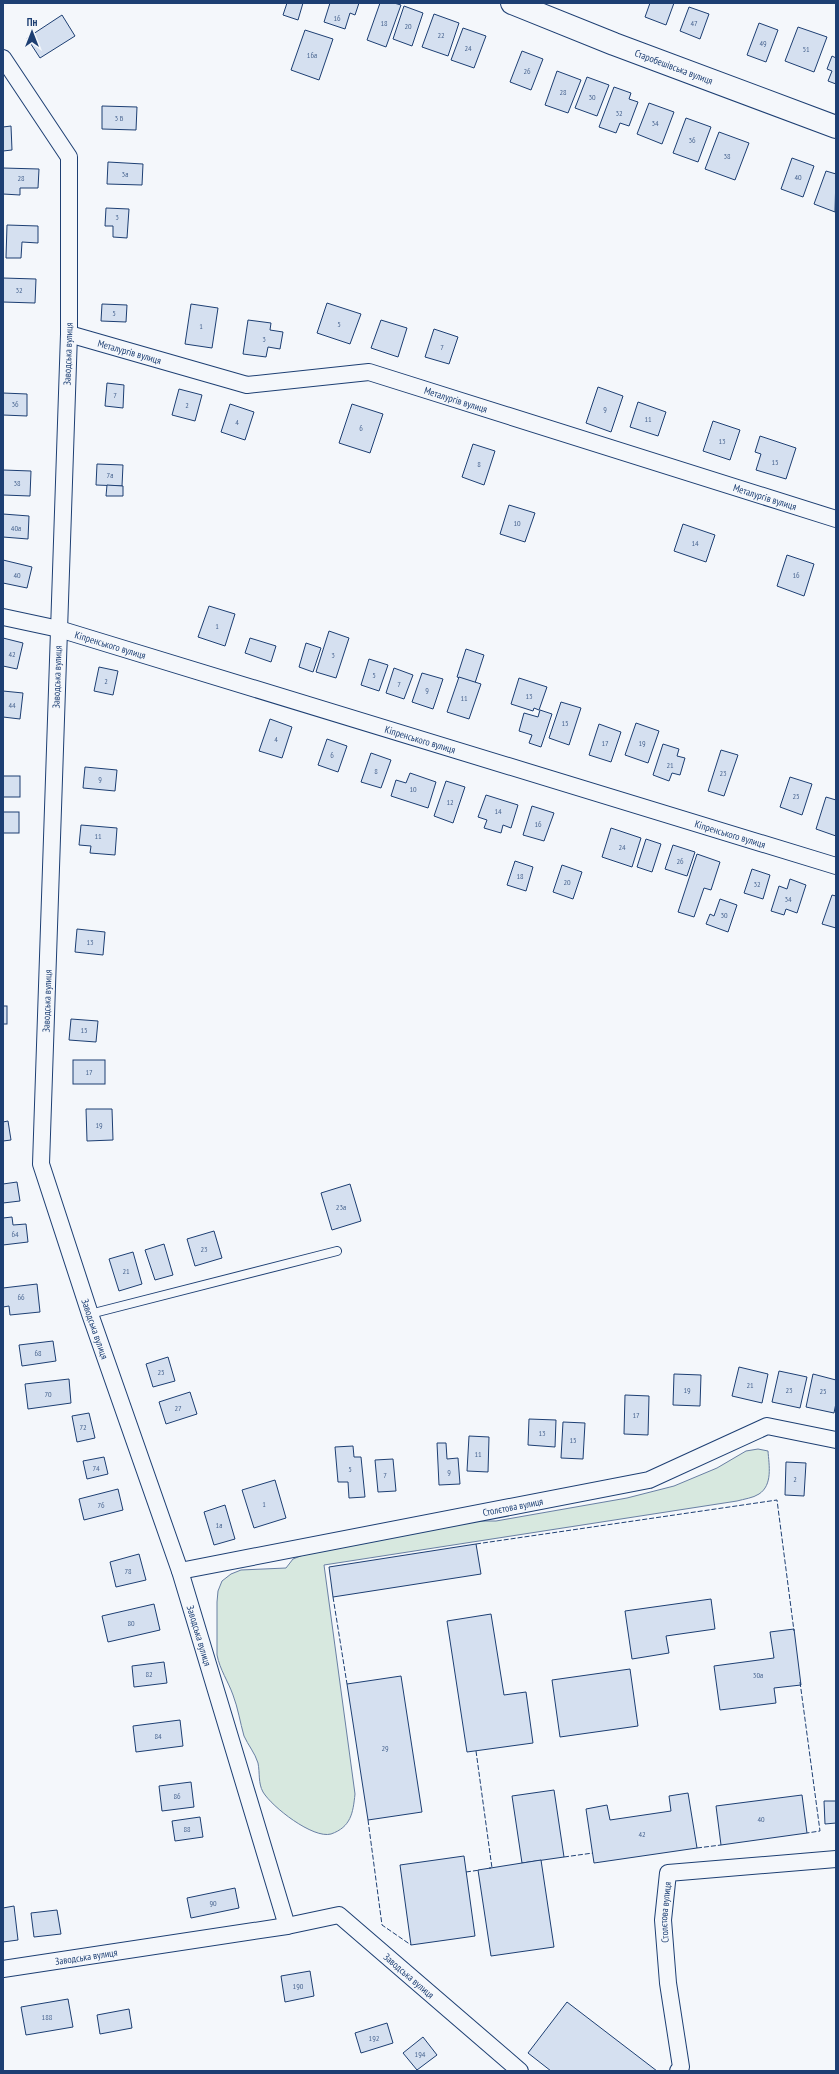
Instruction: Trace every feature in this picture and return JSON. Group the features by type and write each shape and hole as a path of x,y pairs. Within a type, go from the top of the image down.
{"main road":[{"name":"Старобешівська вулиця","path":"512,3 614,44 836,126"}],"street":[{"name":"Заводська вулиця","path":"3,58 69,157 69,334 41,1164 90,1314 180,1571 287,1926"},
{"name":"Металургів вулиця","path":"69,334 247,385 369,372 836,518"},
{"name":"Кіпренського вулиця","path":"3,617 59,629 836,866"},
{"name":"Столєтова вулиця","path":"180,1571 649,1480 767,1426 836,1440"},
{"name":"Столєтова вулиця","path":"678,2071 681,2067 668,1982 663,1920 668,1873 836,1859"},
{"name":"Заводська вулиця","path":"3,1969 287,1926 339,1915 520,2071"}],"lane":[{"path":"90,1314 337,1251"}],"shaded area":[{"path":"758,1449 768,1451 769,1474 766,1485 759,1494 737,1501 324,1565 355,1794 352,1813 347,1823 338,1831 331,1834 314,1832 304,1827 275,1806 263,1792 261,1789 258,1763 244,1736 235,1700 220,1666 217,1655 218,1591 222,1581 231,1574 241,1570 286,1568 293,1559 303,1555 461,1521 496,1521 627,1498 674,1486 717,1468 746,1451"}],"building":[{"path":"287,3 303,3 298,20 283,15"},
{"path":"330,3 359,3 355,15 350,13 345,29 324,22"},
{"path":"380,3 394,3 401,5 386,47 367,40"},
{"path":"650,3 674,3 666,25 645,17"},
{"path":"404,6 423,13 412,46 393,39"},
{"path":"689,7 709,14 700,39 680,31"},
{"path":"434,14 459,23 448,56 422,47"},
{"path":"62,15 75,36 40,58 27,38"},
{"path":"759,23 778,30 766,62 747,55"},
{"path":"798,27 827,37 814,72 785,61"},
{"path":"463,28 486,36 474,68 451,60"},
{"path":"305,30 333,39 319,80 291,70"},
{"path":"522,51 543,59 531,90 510,82"},
{"path":"832,56 836,58 836,84 828,81 832,71 827,69"},
{"path":"557,71 581,80 568,113 545,105"},
{"path":"587,77 609,85 597,116 575,108"},
{"path":"614,87 631,93 629,99 638,102 629,126 620,123 616,133 599,127"},
{"path":"649,103 674,112 662,144 637,134"},
{"path":"102,106 137,107 136,130 102,129"},
{"path":"686,118 711,127 698,162 673,153"},
{"path":"11,126 12,150 3,151 3,127"},
{"path":"719,132 749,143 735,180 705,169"},
{"path":"792,158 814,166 803,197 781,189"},
{"path":"108,162 143,164 142,185 107,184"},
{"path":"3,168 39,169 38,188 20,188 20,195 3,194"},
{"path":"826,171 836,174 835,212 814,204"},
{"path":"106,208 129,209 127,238 113,237 113,226 105,226"},
{"path":"7,225 38,226 38,243 22,242 21,258 6,258"},
{"path":"3,278 36,279 35,303 3,302"},
{"path":"327,303 361,314 350,344 317,333"},
{"path":"102,304 127,305 126,322 101,321"},
{"path":"191,304 218,308 212,348 185,344"},
{"path":"248,320 271,323 270,330 283,332 280,349 268,347 266,357 243,354"},
{"path":"381,320 407,328 398,357 371,348"},
{"path":"434,329 458,337 449,364 425,357"},
{"path":"107,383 124,385 123,408 105,406"},
{"path":"598,387 623,396 611,432 586,423"},
{"path":"179,389 202,395 195,421 172,415"},
{"path":"3,393 27,394 27,416 3,415"},
{"path":"638,402 666,412 658,436 630,427"},
{"path":"230,404 254,412 245,440 221,432"},
{"path":"352,404 383,414 370,453 339,443"},
{"path":"713,421 740,430 730,460 703,451"},
{"path":"760,436 796,448 786,479 756,470 761,454 755,452"},
{"path":"473,444 495,451 484,485 462,477"},
{"path":"97,464 123,465 122,486 96,485"},
{"path":"3,470 31,471 30,496 3,495"},
{"path":"107,485 123,486 123,496 106,496"},
{"path":"509,505 535,513 525,542 500,534"},
{"path":"3,514 29,516 28,539 3,537"},
{"path":"683,524 715,535 706,562 674,551"},
{"path":"787,555 814,564 804,596 777,586"},
{"path":"3,560 32,567 27,588 3,583"},
{"path":"209,606 235,614 225,646 198,637"},
{"path":"329,631 349,638 336,678 316,672"},
{"path":"3,638 23,643 17,669 3,666"},
{"path":"250,638 276,646 271,662 245,653"},
{"path":"306,643 321,648 313,672 299,667"},
{"path":"466,649 484,655 475,683 457,677"},
{"path":"369,659 388,665 379,691 361,685"},
{"path":"99,667 118,671 113,695 94,691"},
{"path":"394,668 413,675 404,699 386,693"},
{"path":"422,673 443,679 433,709 412,702"},
{"path":"459,677 481,684 469,719 447,712"},
{"path":"519,678 547,687 539,710 534,708 533,711 511,704"},
{"path":"3,691 23,693 20,719 3,717"},
{"path":"561,702 581,708 569,745 549,738"},
{"path":"540,710 552,714 541,747 529,743 532,735 519,731 524,713 538,717"},
{"path":"270,719 292,727 282,758 259,751"},
{"path":"636,723 659,731 648,763 625,755"},
{"path":"599,724 621,732 611,762 589,755"},
{"path":"327,739 347,746 338,772 318,765"},
{"path":"663,744 679,749 677,756 685,758 680,775 672,773 669,781 653,775"},
{"path":"721,750 738,755 724,796 708,791"},
{"path":"371,753 391,760 381,788 361,782"},
{"path":"85,767 117,770 115,791 83,788"},
{"path":"410,773 436,782 428,808 391,796 396,780 406,783"},
{"path":"3,776 20,776 20,797 3,797"},
{"path":"790,777 812,784 802,815 780,807"},
{"path":"446,781 465,787 453,823 434,816"},
{"path":"486,795 518,805 511,828 503,825 501,833 484,828 487,820 478,817"},
{"path":"826,797 836,800 836,836 816,829"},
{"path":"532,806 554,813 544,841 523,835"},
{"path":"3,812 19,812 19,833 3,833"},
{"path":"81,825 117,828 115,855 90,853 91,846 79,845"},
{"path":"611,828 641,838 632,867 602,857"},
{"path":"646,839 661,844 652,872 637,867"},
{"path":"673,845 695,852 687,876 665,869"},
{"path":"697,854 720,862 711,890 704,888 694,917 678,912"},
{"path":"515,861 533,867 526,891 507,885"},
{"path":"562,865 582,872 573,899 553,892"},
{"path":"752,869 770,875 763,899 744,893"},
{"path":"790,879 806,885 797,913 786,909 784,915 771,911 779,886 787,889"},
{"path":"832,895 836,896 836,928 822,924"},
{"path":"720,899 737,905 728,932 706,924 710,914 714,916"},
{"path":"77,929 105,932 103,955 75,952"},
{"path":"3,1006 7,1006 7,1024 3,1024"},
{"path":"71,1019 98,1021 96,1042 69,1040"},
{"path":"73,1060 105,1060 105,1084 73,1084"},
{"path":"86,1109 112,1109 113,1140 87,1141"},
{"path":"8,1121 11,1140 3,1141 3,1122"},
{"path":"17,1182 20,1201 3,1203 3,1184"},
{"path":"350,1184 361,1221 332,1230 321,1193"},
{"path":"12,1217 13,1225 26,1224 28,1242 3,1245 3,1218"},
{"path":"214,1231 222,1258 195,1266 187,1239"},
{"path":"164,1244 173,1275 155,1280 145,1250"},
{"path":"133,1252 142,1284 119,1291 109,1259"},
{"path":"37,1284 40,1312 10,1315 9,1306 3,1307 3,1288"},
{"path":"53,1341 56,1361 22,1366 19,1345"},
{"path":"168,1357 175,1381 153,1387 146,1364"},
{"path":"739,1367 768,1374 762,1403 732,1396"},
{"path":"779,1371 807,1377 800,1408 772,1402"},
{"path":"674,1374 701,1375 700,1406 673,1405"},
{"path":"813,1374 836,1380 836,1403 834,1413 806,1407"},
{"path":"69,1379 71,1403 28,1409 25,1384"},
{"path":"190,1392 197,1414 166,1424 159,1402"},
{"path":"625,1395 649,1396 648,1435 624,1434"},
{"path":"89,1413 95,1438 77,1442 72,1416"},
{"path":"529,1419 556,1420 555,1447 528,1445"},
{"path":"563,1422 585,1423 583,1459 561,1458"},
{"path":"469,1436 489,1437 488,1472 467,1471"},
{"path":"437,1443 446,1443 447,1459 458,1458 460,1484 439,1485"},
{"path":"353,1446 354,1457 361,1457 365,1497 349,1498 348,1482 338,1482 335,1447"},
{"path":"104,1457 108,1474 87,1479 83,1461"},
{"path":"393,1459 396,1491 378,1492 375,1460"},
{"path":"786,1462 806,1463 804,1496 785,1495"},
{"path":"275,1480 286,1518 254,1528 242,1490"},
{"path":"118,1489 123,1510 84,1520 79,1499"},
{"path":"225,1505 235,1539 214,1545 204,1512"},
{"path":"476,1544 481,1574 333,1597 329,1567"},
{"path":"139,1554 146,1580 116,1587 110,1562"},
{"path":"711,1599 715,1629 666,1636 669,1653 632,1659 625,1611"},
{"path":"154,1604 160,1630 108,1642 102,1616"},
{"path":"491,1614 504,1695 526,1692 533,1743 467,1752 447,1621"},
{"path":"794,1629 801,1685 774,1688 776,1703 720,1710 714,1666 774,1658 770,1632"},
{"path":"164,1662 167,1683 134,1687 132,1666"},
{"path":"630,1669 638,1726 560,1737 552,1680"},
{"path":"401,1676 422,1812 368,1820 347,1684"},
{"path":"180,1720 183,1746 136,1752 133,1726"},
{"path":"191,1782 194,1807 162,1811 159,1786"},
{"path":"554,1790 564,1857 522,1863 512,1796"},
{"path":"688,1793 697,1848 594,1863 586,1809 607,1805 610,1820 671,1811 669,1796"},
{"path":"802,1795 807,1833 721,1845 716,1806"},
{"path":"824,1801 836,1801 836,1823 825,1824"},
{"path":"200,1817 203,1837 175,1841 172,1821"},
{"path":"464,1856 475,1936 411,1945 400,1865"},
{"path":"541,1860 554,1947 491,1956 478,1870"},
{"path":"235,1888 239,1908 191,1918 187,1898"},
{"path":"14,1906 18,1940 3,1942 3,1908"},
{"path":"57,1910 61,1934 34,1937 31,1913"},
{"path":"310,1971 314,1996 285,2002 281,1976"},
{"path":"68,1999 73,2027 26,2035 21,2007"},
{"path":"567,2002 657,2071 551,2071 528,2053"},
{"path":"129,2009 132,2028 100,2034 97,2015"},
{"path":"387,2023 393,2043 361,2053 355,2033"},
{"path":"423,2037 437,2055 417,2070 403,2053"}],"fence":[{"path":"476,1544 777,1500 794,1631"},
{"path":"333,1597 347,1684"},
{"path":"800,1682 820,1831 807,1833"},
{"path":"476,1751 492,1868 489,1868"},
{"path":"368,1820 382,1925 411,1945"},
{"path":"697,1848 721,1845"},
{"path":"564,1857 593,1853"},
{"path":"466,1872 480,1870"}]}
